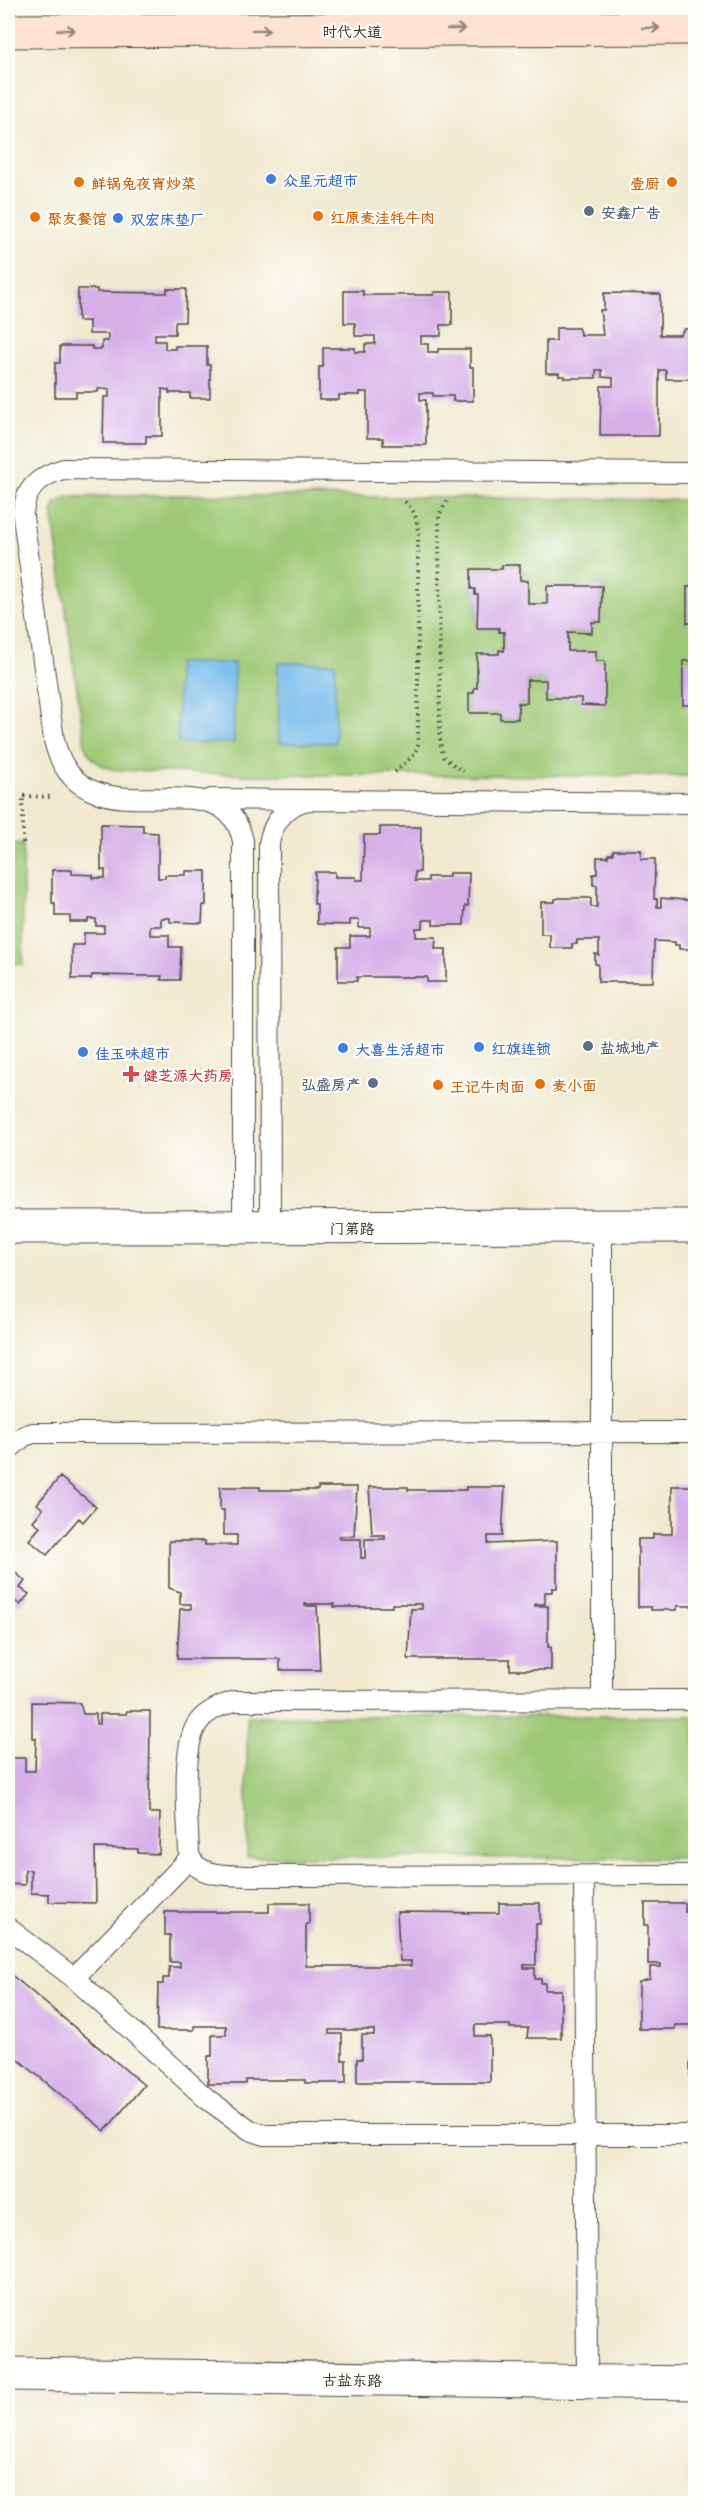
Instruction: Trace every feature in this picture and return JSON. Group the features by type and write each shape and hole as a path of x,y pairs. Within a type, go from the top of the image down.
{"main road":[{"name":"时代大道","path":"8,31 696,28"}],"street":[{"name":"门第路","path":"8,1227 696,1226"},
{"name":"古盐东路","path":"8,2374 696,2383"}],"lane":[{"path":"696,473 63,469 37,481 26,496 23,517 54,740 61,761 79,783 101,795 135,799 696,803"},
{"path":"202,799 217,803 228,811 241,831 243,841 257,1227"},
{"path":"257,1227 269,844 271,833 283,813 294,805 309,800"},
{"path":"602,1226 602,1700"},
{"path":"8,1450 24,1437 33,1434 696,1432"},
{"path":"696,1700 247,1701 223,1705 199,1722 190,1746 190,1858 198,1867 210,1873 225,1875 696,1875"},
{"path":"74,1978 190,1858"},
{"path":"584,1876 587,2382"},
{"path":"8,1928 74,1978 207,2099 250,2130 265,2135 696,2135"}],"path":[{"path":"389,775 407,763 418,746 417,517 411,507 398,496 409,496"},
{"path":"442,497 453,497 441,508 439,515 440,743 444,757 468,776"}],"green space":[{"path":"182,495 695,500 695,587 687,587 695,623 695,661 683,662 683,705 695,705 695,776 248,775 118,770 102,765 93,759 85,745 52,512 55,504 67,497","holes":["503,565 520,565 520,580 528,581 528,604 547,604 547,586 602,586 601,622 592,622 592,633 568,632 568,651 596,651 596,661 604,661 604,706 581,698 546,698 546,680 527,680 527,703 518,703 518,719 501,719 500,713 469,713 469,693 474,693 474,688 477,688 499,651 504,651 504,632 499,632 499,628 477,628 478,595 475,594 475,589 471,589 472,569 502,569"]},
{"path":"8,844 23,844 23,964 8,964"},
{"path":"247,1716 695,1716 695,1858 247,1857"}],"water":[{"path":"177,663 234,663 234,743 178,743"},
{"path":"278,663 335,663 335,743 279,743"}],"building":[{"path":"78,289 97,289 97,292 167,293 167,289 186,289 185,322 175,322 175,334 155,334 155,341 165,341 165,349 175,349 175,346 207,346 207,365 210,365 210,398 190,398 190,393 169,393 169,390 162,389 162,436 146,436 146,443 103,443 104,397 109,397 109,389 98,389 98,392 76,392 76,397 55,397 55,363 60,363 60,346 92,346 92,349 102,349 102,341 108,341 108,334 89,334 89,321 78,321"},
{"path":"344,291 363,291 363,295 434,295 434,292 452,292 452,325 441,325 441,336 421,336 421,344 428,344 428,352 438,352 438,349 470,349 470,367 473,367 473,401 453,401 453,396 433,396 433,393 420,393 420,400 426,400 426,445 383,445 383,438 367,438 367,392 360,392 360,395 339,395 339,400 319,400 319,367 323,367 323,348 355,348 355,352 365,352 365,344 375,344 375,336 355,336 355,323 344,323"},
{"path":"604,293 660,294 660,335 680,335 684,329 696,329 696,379 666,379 666,370 659,370 659,436 600,436 601,386 613,386 613,378 602,377 602,370 596,370 596,378 564,378 565,376 559,376 559,373 546,373 546,341 556,341 556,328 578,328 581,335 603,335 600,310 604,310"},
{"path":"502,565 520,565 520,580 528,581 528,604 547,604 547,586 602,586 601,622 592,622 592,633 568,632 568,651 596,651 596,661 605,661 605,706 581,705 581,698 546,698 546,680 527,680 527,703 518,703 518,719 500,719 500,713 469,713 469,693 474,693 474,688 477,688 477,654 499,654 499,650 504,651 504,632 499,632 499,628 477,628 478,595 475,595 475,589 471,589 471,569 502,569"},
{"path":"687,587 696,587 696,623 687,623"},
{"path":"683,661 696,661 696,705 683,705"},
{"path":"101,824 143,825 143,832 158,833 158,878 165,878 165,875 186,875 186,871 206,871 206,905 203,905 202,923 170,922 170,918 161,918 161,926 150,926 150,935 169,935 169,947 181,947 180,980 161,980 162,976 92,975 91,979 72,979 72,945 84,945 84,933 104,933 104,926 96,926 96,919 88,919 88,922 70,922 70,916 55,916 55,903 52,903 52,870 72,870 72,874 105,878 105,870 101,870"},
{"path":"380,827 421,827 420,872 415,872 415,881 428,881 428,877 449,877 449,873 469,873 468,906 465,906 464,925 433,925 433,920 423,920 423,928 416,928 416,937 436,937 435,949 446,949 446,982 427,982 427,977 357,977 357,981 338,981 338,947 350,947 350,936 370,936 370,928 359,928 359,920 350,920 350,925 317,924 317,904 314,904 315,872 335,872 335,877 356,877 356,880 363,880 364,835 380,835"},
{"path":"613,850 641,850 641,859 655,859 654,899 657,899 657,907 661,907 661,898 696,901 696,949 679,949 679,945 675,945 675,942 654,941 653,982 598,982 598,964 595,964 595,954 599,955 599,940 577,940 577,944 572,944 572,948 550,948 550,934 541,934 541,902 555,902 555,899 560,898 591,898 591,907 597,907 597,885 593,885 593,874 597,874 597,857 608,857 608,854 613,854"},
{"path":"60,1477 96,1507 83,1522 79,1518 47,1555 29,1540 40,1527 33,1521 43,1509 37,1504"},
{"path":"672,1486 696,1486 696,1606 677,1606 677,1610 651,1610 651,1607 638,1607 638,1539 653,1539 653,1534 672,1534"},
{"path":"220,1487 318,1490 318,1487 357,1487 354,1536 339,1536 339,1539 361,1539 361,1558 365,1558 365,1539 385,1539 385,1535 372,1535 369,1487 466,1490 466,1487 505,1487 502,1536 488,1536 488,1544 557,1541 557,1588 552,1588 552,1592 545,1592 545,1604 535,1604 535,1606 548,1606 548,1647 551,1647 551,1670 510,1670 510,1659 408,1659 411,1609 422,1609 422,1604 392,1604 392,1607 334,1607 334,1604 305,1604 305,1606 317,1606 320,1670 280,1670 280,1659 177,1659 180,1609 191,1609 191,1604 180,1604 180,1592 169,1588 169,1541 205,1541 205,1545 237,1545 237,1535 224,1535 224,1510 220,1510"},
{"path":"8,1566 25,1581 20,1588 29,1594 20,1605 8,1595"},
{"path":"32,1702 80,1703 83,1714 96,1714 96,1724 100,1724 100,1714 150,1711 149,1813 160,1813 159,1854 138,1853 138,1849 95,1848 96,1903 49,1902 49,1894 31,1893 31,1870 25,1870 25,1885 8,1884 8,1758 25,1758 25,1771 35,1771 36,1738 32,1738"},
{"path":"269,1903 309,1903 309,1924 306,1924 306,1966 411,1966 411,1961 400,1961 397,1912 499,1913 499,1903 540,1903 540,1924 536,1924 536,1965 524,1965 524,1968 535,1968 535,1979 541,1979 541,1983 545,1983 545,1990 561,1990 561,2038 527,2038 528,2028 510,2028 510,2025 475,2025 475,2036 490,2036 490,2082 357,2082 357,2059 362,2059 362,2035 374,2035 374,2030 329,2030 329,2034 342,2034 342,2060 346,2060 346,2083 246,2080 246,2084 208,2084 208,2056 212,2056 212,2035 226,2035 226,2026 194,2026 194,2030 157,2030 158,1984 163,1984 163,1978 169,1978 169,1967 180,1967 180,1962 170,1962 170,1935 165,1935 165,1912 269,1912"},
{"path":"645,1903 685,1903 685,1912 696,1912 696,2025 675,2025 675,2029 639,2029 639,1982 650,1979 650,1967 661,1967 661,1964 648,1964 648,1925 645,1925"},
{"path":"8,1972 144,2085 105,2131 8,2051"},
{"path":"690,2060 696,2060 696,2082 690,2082"}],"place":[{"name":"众星元超市","path":"271,179"},
{"name":"鲜锅兔夜宵炒菜","path":"79,182"},
{"name":"壹厨","path":"672,182"},
{"name":"安鑫广告","path":"589,211"},
{"name":"红原麦洼牦牛肉","path":"318,216"},
{"name":"聚友餐馆","path":"35,217"},
{"name":"双宏床垫厂","path":"118,218"},
{"name":"盐城地产","path":"588,1046"},
{"name":"红旗连锁","path":"479,1047"},
{"name":"大喜生活超市","path":"343,1048"},
{"name":"佳玉味超市","path":"83,1052"},
{"name":"健芝源大药房","path":"131,1074"},
{"name":"弘盛房产","path":"373,1083"},
{"name":"麦小面","path":"540,1084"},
{"name":"王记牛肉面","path":"438,1085"}]}
